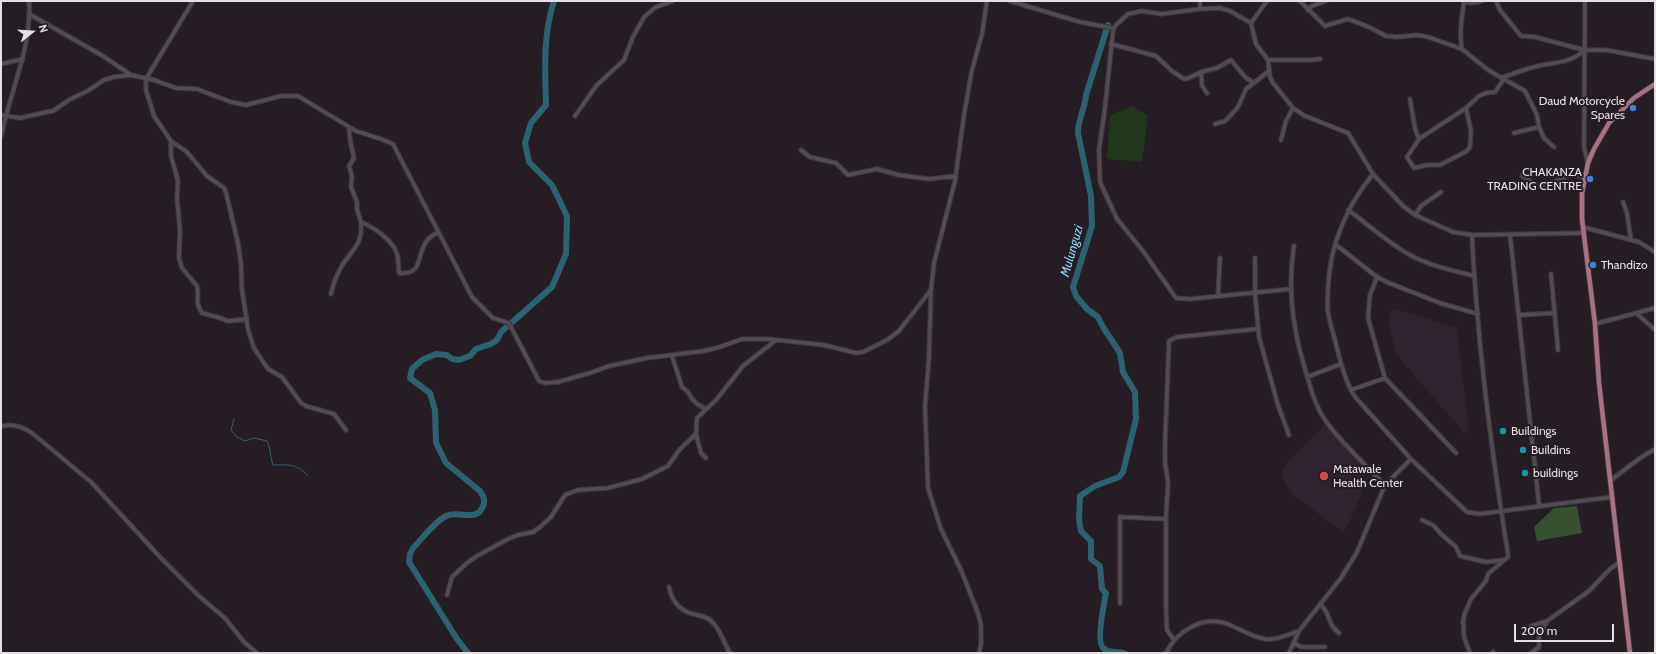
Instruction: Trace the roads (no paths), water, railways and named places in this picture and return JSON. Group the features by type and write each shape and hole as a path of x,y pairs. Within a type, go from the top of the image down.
{"main road":[{"path":"1630,653 1598,376 1595,324 1581,205 1584,178 1588,163 1609,123 1634,98 1655,84"}],"street":[{"path":"1,137 3,115 23,59 27,42 29,1"},
{"path":"193,1 146,79 146,90 154,116 171,141 186,151 207,176 219,183 226,192 238,243 241,263 241,285 252,342 268,369 282,377 304,405 334,414 346,430"},
{"path":"575,116 596,86 624,60 633,37 644,17 656,7 673,1"},
{"path":"979,653 981,644 981,625 978,613 961,570 941,528 926,480 925,401 934,258 956,176 972,69 982,34 987,1"},
{"path":"1010,1 1080,22 1113,28"},
{"path":"1200,1 1200,9"},
{"path":"1251,23 1267,1"},
{"path":"1300,1 1325,26 1348,20 1369,27 1386,36 1397,37 1417,35 1428,37 1462,49 1488,70 1525,92 1537,115 1539,127 1546,141 1554,147"},
{"path":"1308,10 1312,6 1326,1"},
{"path":"1462,49 1461,28 1464,1 1471,3 1482,1"},
{"path":"1496,1 1500,10 1521,36 1535,37 1584,50 1606,50 1655,60"},
{"path":"1585,1 1584,148 1588,163"},
{"path":"1291,289 1179,299 1174,296 1143,251 1117,219 1101,183 1098,164 1105,108 1110,44 1113,28 1128,14 1145,11 1163,14 1220,8 1226,9 1251,23 1256,44 1268,60 1269,71 1273,84 1294,108 1305,116 1348,133 1373,174 1403,206 1414,215 1453,232 1472,235 1510,236 1584,233"},
{"path":"29,14 103,56 131,75 176,88 197,89 231,102 246,105 281,96 298,96 349,127 363,134 393,144 472,298 492,318 509,323 519,346 539,381 542,383 558,382 609,366 644,358 672,356 720,347 740,339 776,340 824,345 856,353 866,351 898,332 931,290"},
{"path":"1110,44 1156,56 1172,71 1184,78 1189,78 1201,72 1217,68 1231,60 1245,77 1254,83"},
{"path":"1466,108 1471,131 1470,147 1467,151 1460,156 1440,165 1427,165 1414,168 1407,157 1419,139 1466,108 1479,96 1486,93 1495,92 1502,79 1534,67 1568,61 1579,55 1584,50"},
{"path":"1,64 23,59"},
{"path":"1268,60 1320,59"},
{"path":"1215,124 1225,121 1238,107 1246,89 1269,71"},
{"path":"1201,72 1202,86 1207,93"},
{"path":"3,115 20,118 53,110 104,80 131,75"},
{"path":"1410,99 1414,126 1419,139"},
{"path":"1281,140 1286,121 1294,108"},
{"path":"331,294 343,264 360,242 362,232 357,202 351,187 352,176 349,166 354,158 349,127"},
{"path":"1514,133 1539,127"},
{"path":"171,141 171,156 178,181 177,198 180,231 179,258 181,265 197,286 197,301 202,313 217,316 228,321 247,319"},
{"path":"801,150 810,157 836,163 848,175 877,169 899,175 929,179 956,176"},
{"path":"1373,174 1348,210 1335,244 1329,277 1328,311 1341,364 1351,390 1356,398 1381,428 1411,459 1467,512 1479,514 1539,505 1612,497"},
{"path":"1522,176 1540,187 1572,174 1584,178"},
{"path":"1414,215 1421,206 1441,192"},
{"path":"1623,202 1631,240"},
{"path":"1348,210 1411,256 1444,268 1474,276"},
{"path":"361,222 376,229 397,253 399,273 408,274 412,272 417,266 425,243 438,232"},
{"path":"1583,227 1639,242 1655,252"},
{"path":"1470,653 1464,637 1463,621 1465,612 1471,599 1486,581 1488,574 1508,557 1501,511 1478,314 1472,235"},
{"path":"1510,236 1539,505"},
{"path":"1335,244 1377,277 1440,303 1478,314"},
{"path":"1294,246 1291,289 1293,323 1307,377 1317,404 1327,423 1385,485"},
{"path":"1218,296 1220,258"},
{"path":"1255,258 1257,330 1278,405 1289,435"},
{"path":"1551,274 1558,350"},
{"path":"1377,277 1370,295 1368,318 1385,378 1456,453"},
{"path":"1595,324 1655,308"},
{"path":"1519,315 1554,313"},
{"path":"1636,313 1655,330"},
{"path":"1174,640 1167,630 1166,620 1166,519 1168,482 1165,462 1165,443 1169,341 1178,337 1257,330"},
{"path":"706,458 702,453 696,434 697,419 743,366 776,340"},
{"path":"672,356 682,387 697,404 706,409"},
{"path":"1307,377 1341,364"},
{"path":"1351,390 1385,378"},
{"path":"1,426 22,426 80,473 110,501 161,558 200,597 225,618 244,642 257,653"},
{"path":"447,595 452,577 467,563 508,539 533,532 551,517 565,496 578,490 608,488 642,479 668,466 680,449 696,434"},
{"path":"1610,481 1643,455 1655,448"},
{"path":"1290,653 1299,631 1341,578 1357,552 1385,485 1411,459"},
{"path":"1120,603 1120,517 1166,519"},
{"path":"1422,520 1433,525 1456,547 1460,556 1486,562 1504,560"},
{"path":"1531,626 1547,621 1589,591 1610,569 1620,562"},
{"path":"668,587 670,597 680,608 695,615 707,618 714,624 721,633 730,653"},
{"path":"1320,604 1328,612 1331,625 1339,633"},
{"path":"1531,653 1539,647 1539,637 1547,621"},
{"path":"1166,653 1174,640 1188,628 1207,622 1228,624 1266,639 1299,631"},
{"path":"1294,643 1301,647 1325,647"}],"waterway":[{"path":"468,653 457,639 409,562 410,554 413,548 441,519 446,516 456,514 476,514 484,504 483,495 446,463 436,443 435,410 430,393 410,378 412,369 422,360 436,354 447,355 452,359 459,360 470,356 476,349 491,344 497,340 501,332 552,287 566,254 567,216 552,185 529,162 525,143 531,123 546,105 546,39 550,14 554,1"},
{"name":"Mulunguzi","path":"1108,25 1086,95 1078,128 1091,196 1092,226 1073,287 1076,296 1087,309 1098,317 1120,353 1123,372 1135,392 1136,419 1123,472 1119,477 1095,486 1080,496 1079,520 1081,531 1091,541 1091,559 1100,566 1102,589 1106,593 1100,630 1101,644 1103,648 1108,651 1124,653"},
{"path":"234,419 231,430 237,437 245,441 254,438 267,441 273,465 288,465 296,467 308,476"}],"place":[{"name":"Daud Motorcycle Spares","path":"1633,108"},
{"name":"CHAKANZA TRADING CENTRE","path":"1590,179"},
{"name":"Thandizo","path":"1593,265"},
{"name":"Buildings","path":"1503,431"},
{"name":"Buildins","path":"1523,450"},
{"name":"buildings","path":"1525,473"},
{"name":"Matawale Health Center","path":"1324,476"}]}
